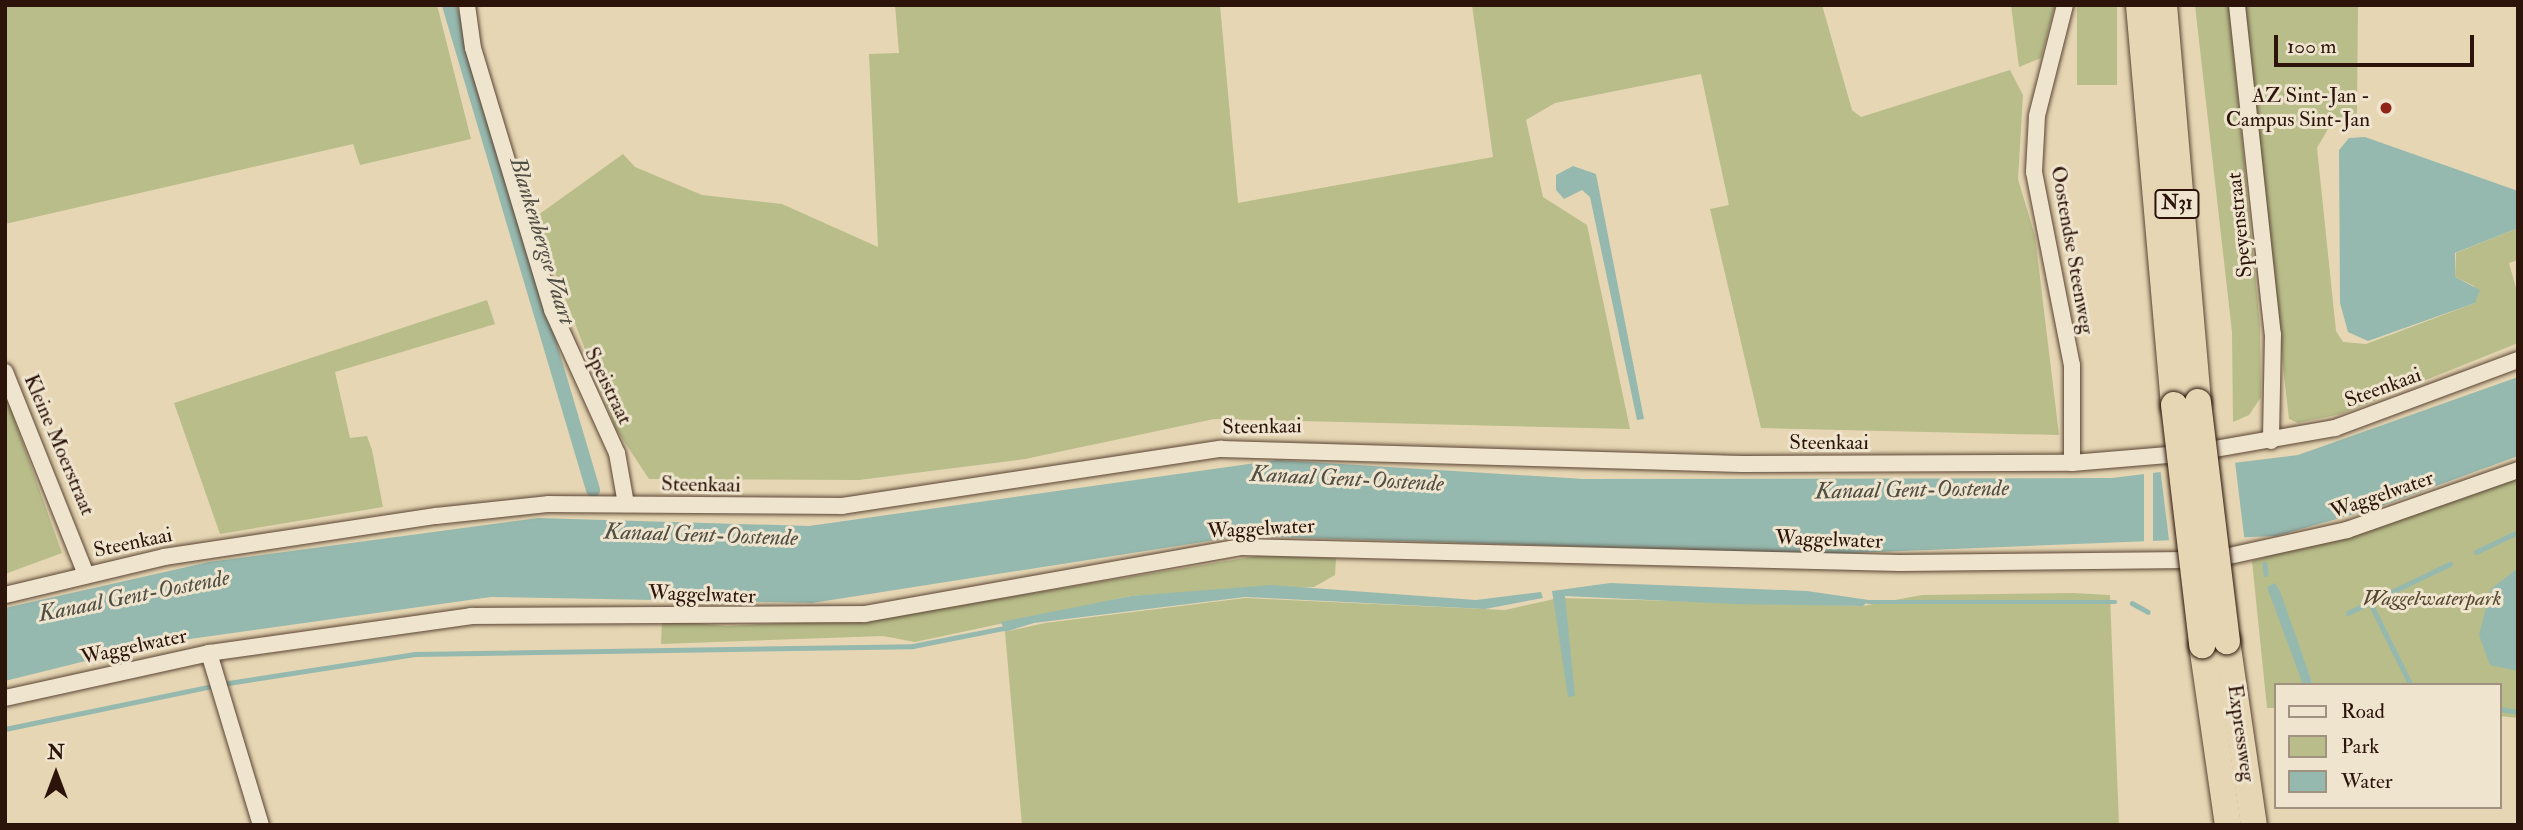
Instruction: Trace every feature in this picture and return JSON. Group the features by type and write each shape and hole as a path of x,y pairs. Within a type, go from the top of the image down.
{"highway":[{"name":"N31","path":"2139,5 2215,643"},
{"name":"N31","path":"2164,5 2186,404"},
{"name":"Expressweg","path":"2215,643 2228,825"},
{"name":"Expressweg","path":"2215,643 2254,825"}],"street":[{"name":"Speistraat","path":"467,5 472,48 552,310 617,453 626,504"},
{"name":"Oostendse Steenweg","path":"2065,5 2037,116 2034,172 2072,365 2072,463"},
{"name":"Speyenstraat","path":"2237,5 2273,334 2271,441"},
{"name":"Steenkaai","path":"5,595 229,545 436,516 537,505 842,506 1173,454 1279,446 1743,464 2072,463 2271,441 2335,428 2518,360"},
{"name":"Kleine Moerstraat","path":"5,372 86,575"},
{"name":"Waggelwater","path":"5,698 209,653 471,616 865,614 1241,547 1900,563 2211,560 2347,530 2518,470"},
{"path":"209,653 261,825"}],"green space":[{"path":"5,5 437,5 471,139 360,165 353,144 5,224"},
{"path":"895,5 1220,5 1238,203 1493,157 1472,5 1822,5 1852,110 1861,117 2010,70 2023,95 2018,179 2035,236 2059,435 1761,428 1710,209 1729,205 1701,74 1555,103 1526,120 1543,197 1587,225 1630,429 1214,419 1025,459 859,480 649,479 616,429 534,218 623,154 635,167 702,195 782,204 878,247 869,54 899,53"},
{"path":"2011,5 2055,5 2041,58 2019,67"},
{"path":"2077,5 2117,5 2117,85 2077,85"},
{"path":"2195,5 2229,5 2260,325 2261,397 2249,415 2233,422 2232,332"},
{"path":"2242,5 2358,5 2357,113 2328,129 2317,148 2336,331 2343,342 2366,344 2475,303 2474,286 2455,277 2456,253 2518,228 2518,260 2509,263 2518,295 2518,343 2341,414 2298,423 2289,419"},
{"path":"487,300 495,324 335,372 350,438 367,436 372,450 383,507 220,534 174,403"},
{"path":"5,393 62,553 5,574"},
{"name":"Waggelwaterpark","path":"2518,478 2518,718 2502,716 2502,683 2312,683 2275,584 2268,587 2303,683 2274,683 2274,708 2267,708 2252,561"},
{"path":"1257,556 1336,558 1335,575 1314,587 1131,596 915,642 883,636 661,644 662,620 726,626 882,618"},
{"path":"1922,595 2110,595 2119,825 1022,825 1005,632 1045,623 1245,598 1505,610 1559,598 1863,606"}],"water":[{"path":"2365,137 2518,191 2518,228 2455,253 2455,277 2480,290 2475,303 2368,341 2348,332 2340,303 2339,150 2349,138"},
{"path":"1573,166 1596,174 1644,419 1637,420 1590,197 1582,190 1564,199 1556,190 1556,175"},
{"name":"Kanaal Gent-Oostende","path":"2518,377 2518,456 2376,508 2276,536 1827,554 1241,536 812,603 491,597 154,644 5,681 5,608 209,562 538,518 809,526 1277,460 1584,479 2112,478 2298,455"},
{"path":"2518,568 2518,671 2490,665 2479,635 2491,589"},
{"path":"1610,583 1807,591 1869,600 1863,606 1734,604 1565,596 1575,696 1568,697 1552,591"},
{"path":"2275,583 2280,591 2312,683 2302,683 2267,587"},
{"path":"1271,585 1476,600 1541,592 1543,598 1485,609 1245,597 1034,623 1005,632 1001,622 1131,596"}],"pier":[{"path":"2235,462 2245,542 2170,552 2161,471"},
{"path":"2144,472 2153,472 2153,548 2144,548"}],"waterway":[{"name":"Blankenbergse Vaart","path":"449,5 593,490"},
{"path":"2476,552 2518,532"},
{"path":"2265,564 2266,574"},
{"path":"2348,613 2450,564"},
{"path":"1868,602 2115,602"},
{"path":"2370,602 2410,683"},
{"path":"2132,603 2148,612"},
{"path":"222,684 415,654 913,646 1004,628"},
{"path":"5,729 213,686"},
{"path":"2502,709 2518,712"}],"place":[{"name":"AZ Sint-Jan - Campus Sint-Jan","path":"2386,108"}]}
